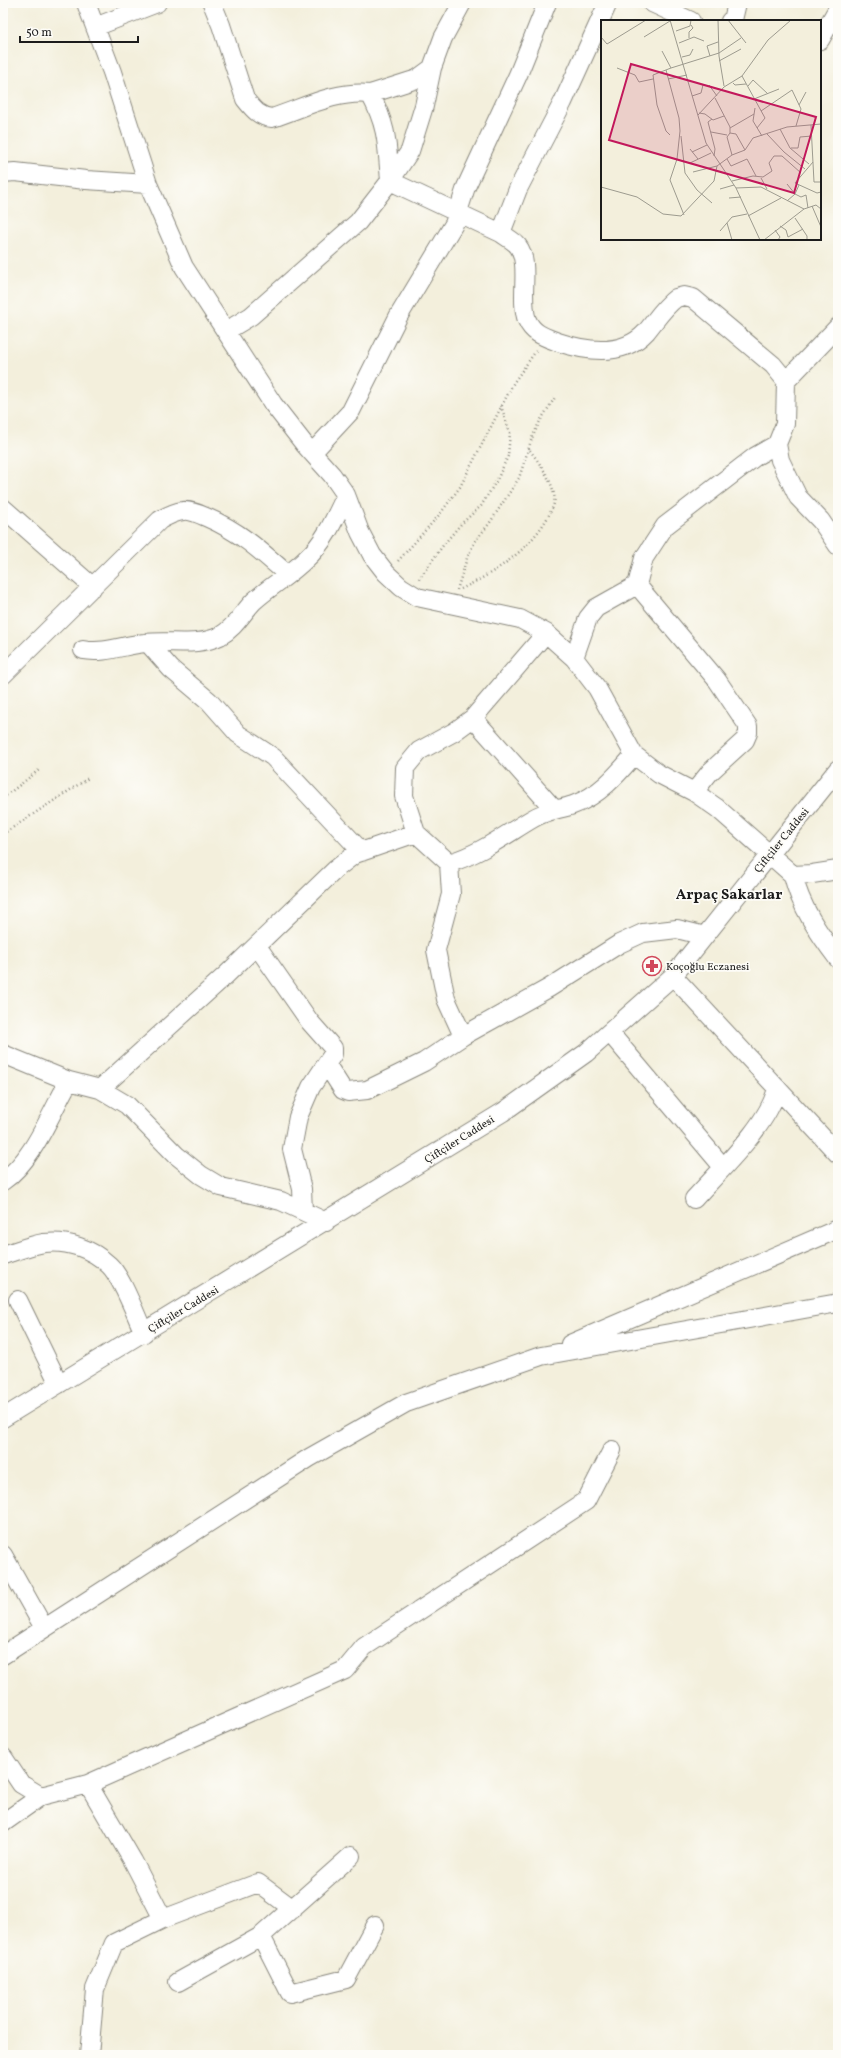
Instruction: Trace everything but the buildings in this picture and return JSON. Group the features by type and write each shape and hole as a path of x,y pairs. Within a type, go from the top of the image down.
{"street":[{"path":"86,3 112,72 148,184 184,266 273,404 312,453 332,475 346,495 360,532 372,555 386,573 417,597 454,597 520,619 546,633 574,658 597,688 634,755 659,774 694,792 717,808 794,874 812,874 838,870"},
{"path":"95,27 157,3"},
{"path":"212,3 222,25 245,99 253,109 264,117 272,118 337,97 357,93 370,94 417,79 432,68"},
{"path":"226,332 251,316 358,222 390,181 410,150 424,106 432,68 443,38 462,3"},
{"path":"312,453 351,411 398,317 454,224 466,187 518,75 547,3"},
{"path":"501,233 518,189 563,102 608,3"},
{"path":"652,3 689,20"},
{"path":"732,20 737,3"},
{"path":"821,38 838,8"},
{"path":"370,94 380,114 386,136 390,181"},
{"path":"3,173 15,172 86,180 148,184"},
{"path":"390,181 501,233 518,246 524,262 524,303 527,319 531,328 545,337 592,351 622,348 636,341 676,298 684,296 693,298 709,310 773,365 786,381 785,424 777,444 780,460 798,497 821,522 838,546"},
{"path":"786,381 838,327"},
{"path":"574,658 588,618 596,608 637,585 644,558 665,526 756,456 777,444"},
{"path":"83,650 96,652 109,651 148,643 195,642 220,636 232,628 253,602 306,560 320,544 333,523 346,495"},
{"path":"3,508 93,587"},
{"path":"3,675 160,520 169,514 183,511 197,514 228,526 254,545 287,574"},
{"path":"637,585 717,680 748,726 748,733 745,740 710,772 694,792"},
{"path":"463,1036 446,999 436,950 451,894 449,863 416,832 404,796 405,768 419,751 454,732 473,718 546,633"},
{"path":"148,643 171,668 209,701 238,734 273,757 362,852"},
{"path":"473,718 553,808"},
{"path":"449,863 467,858 506,836 533,818 553,808 573,805 591,796 613,780 634,755"},
{"name":"Çiftçiler Caddesi","path":"3,1418 326,1222 503,1112 586,1053 673,976 838,769"},
{"path":"100,1089 257,946 322,880 356,854 416,832"},
{"path":"794,874 796,889 809,916 838,959"},
{"path":"327,1065 344,1090 348,1092 367,1090 424,1062 463,1036 549,988 619,944 643,933 677,929 705,936"},
{"path":"257,946 310,1022 333,1048 333,1054 311,1087 301,1111 292,1149 302,1189 303,1211"},
{"path":"673,976 838,1154"},
{"path":"610,1033 723,1167"},
{"path":"3,1054 69,1081 100,1089 127,1105 176,1155 202,1175 221,1187 281,1201 326,1222"},
{"path":"3,1181 15,1173 32,1148 69,1081"},
{"path":"694,1199 755,1132 775,1097 777,1088"},
{"path":"3,1655 309,1458 406,1403 541,1356 838,1229"},
{"path":"3,1255 44,1244 70,1244 90,1252 110,1265 126,1293 144,1333"},
{"path":"18,1300 59,1384"},
{"path":"541,1356 838,1303"},
{"path":"3,1824 41,1796 88,1784 345,1670 364,1647 586,1501 612,1450"},
{"path":"3,1555 44,1628"},
{"path":"3,1757 21,1784 41,1796"},
{"path":"88,1784 133,1861 163,1919"},
{"path":"178,1982 261,1936 351,1856"},
{"path":"89,2055 96,1989 114,1943 163,1919 258,1883 292,1909"},
{"path":"261,1936 290,1993 346,1979 375,1925"}],"path":[{"path":"386,573 440,514 460,487 514,382 545,337"},
{"path":"454,597 467,558 475,542 490,524 516,484 540,421 556,396"},
{"path":"409,592 444,544 461,524 481,506 497,480 508,456 510,433 501,406"},
{"path":"454,597 502,565 524,548 535,537 550,511 554,502 554,494 542,467 529,449"},
{"path":"3,798 39,770"},
{"path":"3,834 90,777"}],"place":[{"name":"Koçoğlu Eczanesi","path":"652,966"}],"district":[{"name":"Arpaç Sakarlar","path":"729,894"}]}
